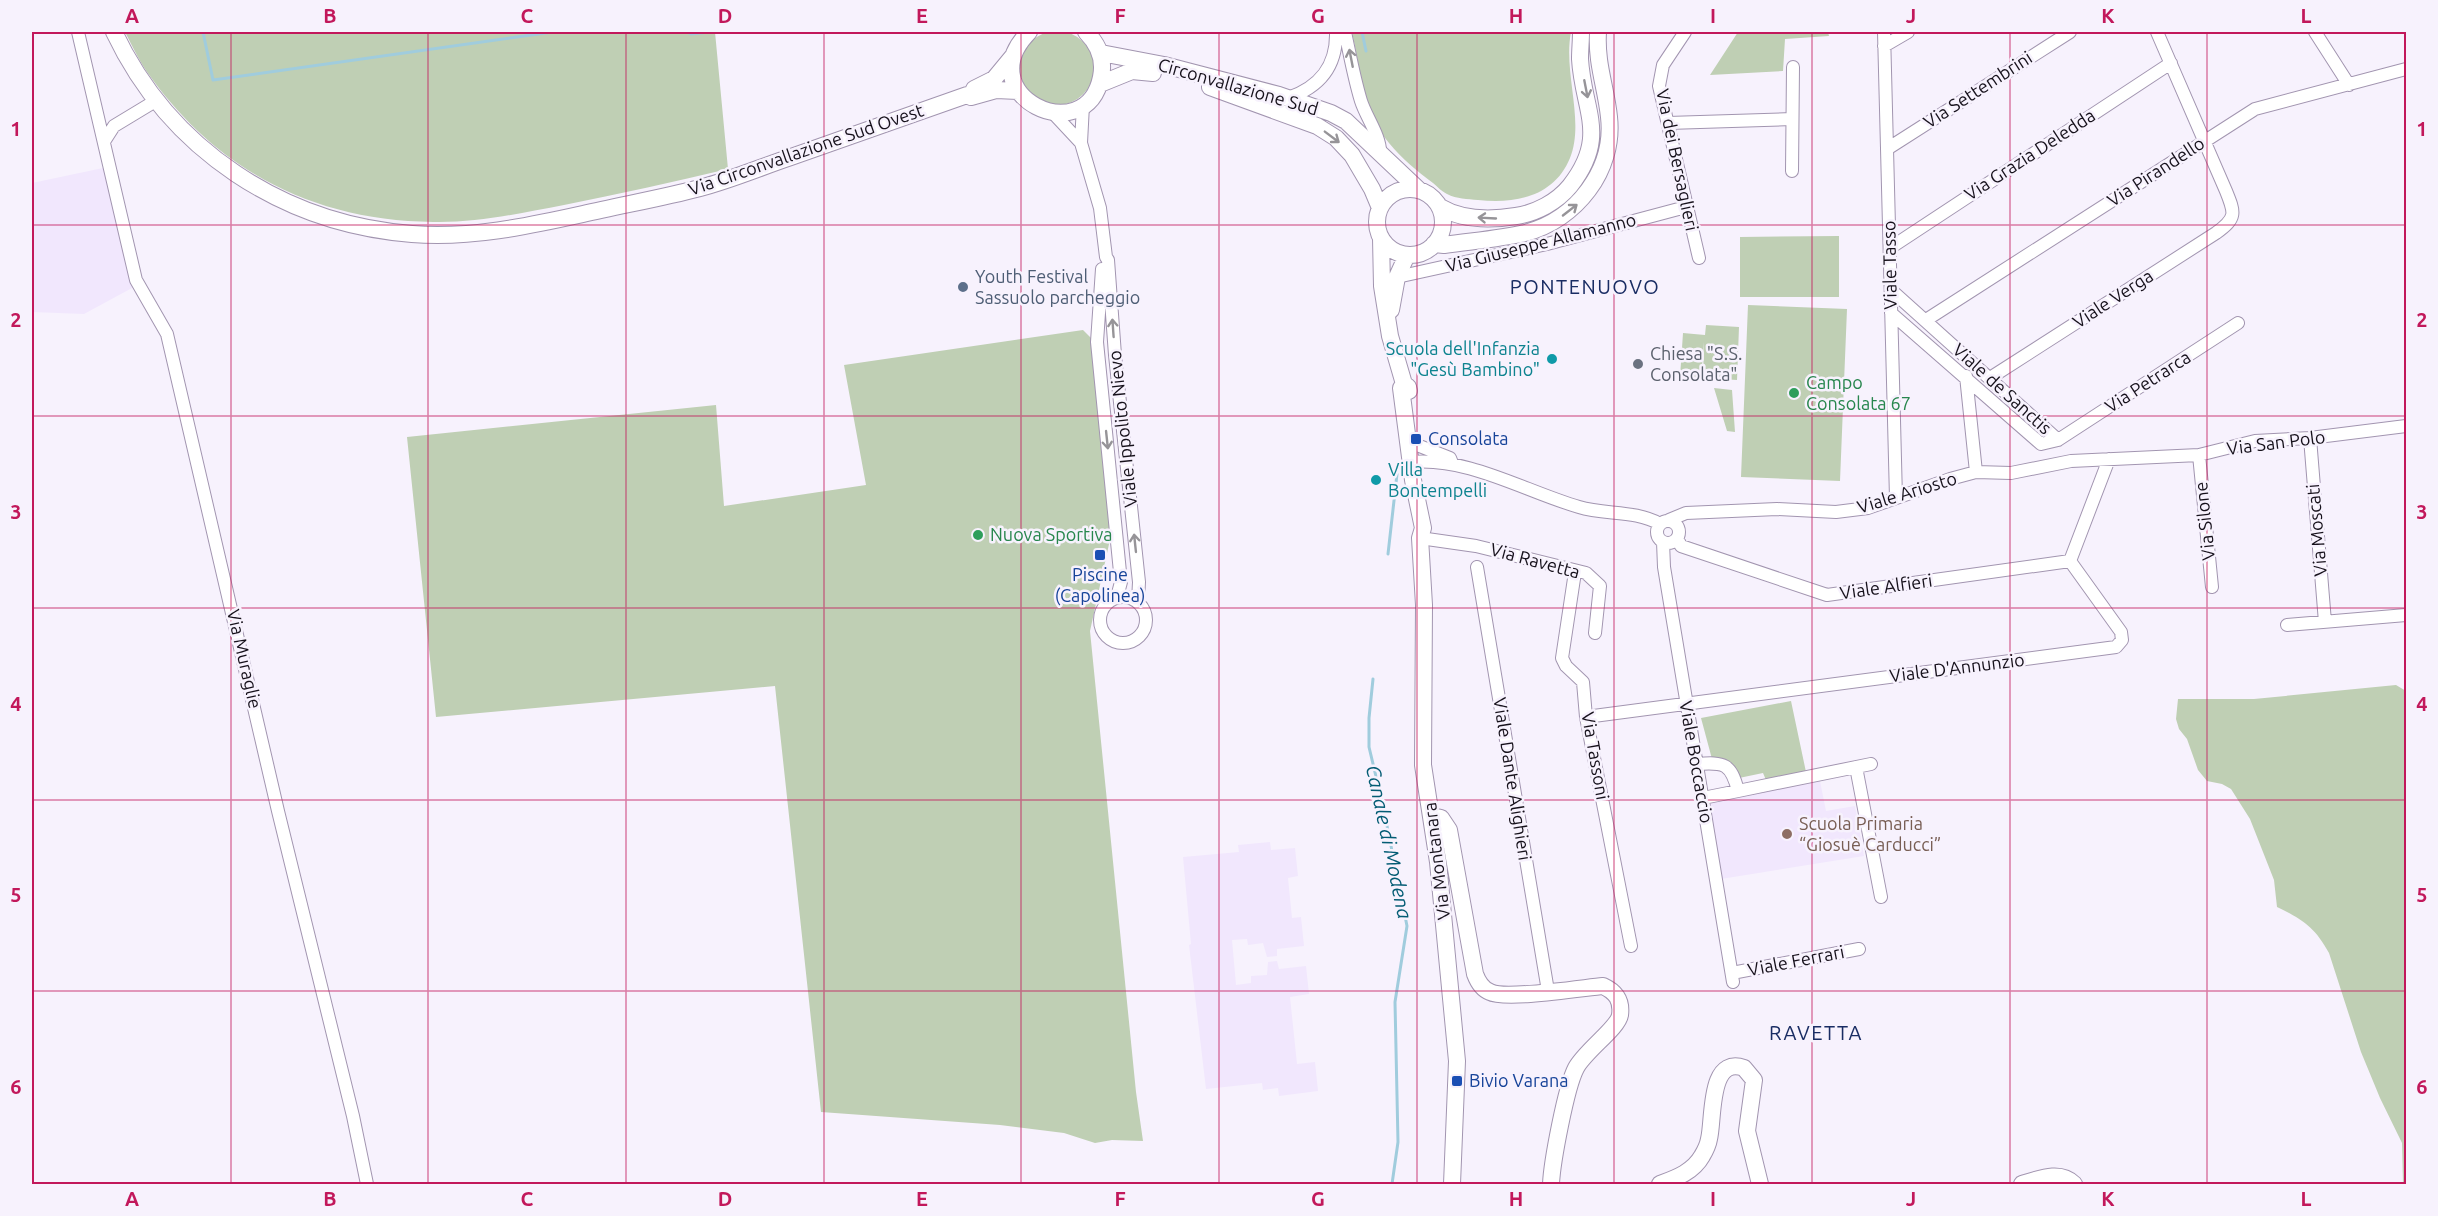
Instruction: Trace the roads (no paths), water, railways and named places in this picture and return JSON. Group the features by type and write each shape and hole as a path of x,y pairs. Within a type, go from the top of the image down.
{"main road":[{"name":"Via Circonvallazione Sud Ovest","path":"114,32 131,63 174,121 207,152 245,181 295,207 347,225 414,235 464,233 542,223 702,188 967,95 994,79 1029,32"},
{"path":"1013,56 1012,68 1018,91 1027,102 1039,109 1064,113 1083,105 1093,96 1100,84 1103,69 1101,53 1094,40 1086,32"},
{"name":"Circonvallazione Sud","path":"1101,53 1164,65 1288,98 1346,121 1419,190 1431,196 1440,207 1448,212 1467,217 1499,218 1525,215 1549,205 1565,193 1579,175 1589,154 1592,130 1580,60 1581,32"},
{"path":"1434,244 1444,245 1526,232 1556,221 1579,203 1598,177 1608,149 1610,118 1597,54 1598,32"},
{"name":"Circonvallazione Sud","path":"1100,84 1132,70 1178,75 1317,126 1336,138 1352,155 1372,189 1380,208 1377,229 1381,238"},
{"name":"Via Circonvallazione Sud Ovest","path":"967,95 971,97 996,90 1018,91"},
{"path":"1380,208 1389,196 1396,192 1419,190"},
{"path":"1381,238 1396,252 1407,255 1422,253 1434,244 1443,226 1440,207"},
{"name":"Via Montanara","path":"1381,238 1382,286 1404,384 1401,388 1430,529 1420,538 1424,605 1423,756 1432,816 1457,1060 1452,1185"},
{"name":"Via Montanara","path":"1389,323 1397,277 1407,255"},
{"path":"1432,816 1446,823 1471,960 1480,984 1487,992 1505,996 1604,986 1618,997 1621,1006 1620,1018 1590,1049 1576,1068 1568,1093 1551,1185"},
{"path":"1660,1185 1687,1172 1702,1155 1709,1140 1714,1093 1719,1078 1725,1069 1734,1066 1744,1068 1754,1080 1747,1131 1760,1185"},
{"path":"2022,1185 2057,1176 2064,1177 2074,1185"}],"street":[{"name":"Via Muraglie","path":"78,32 136,280 167,334 278,811 353,1116 367,1185"},
{"path":"1288,98 1315,84 1329,69 1335,53 1336,32"},
{"path":"1345,32 1359,94 1369,124 1380,144 1380,153"},
{"name":"Via dei Bersaglieri","path":"1685,32 1663,65 1659,86 1699,258"},
{"name":"Viale Tasso","path":"1884,32 1896,498"},
{"path":"1884,46 1908,32"},
{"name":"Via Settembrini","path":"1887,149 2070,32"},
{"path":"2157,32 2204,141"},
{"path":"2315,32 2349,85"},
{"name":"Via Grazia Deledda","path":"1890,248 2171,63"},
{"path":"1792,67 1792,171"},
{"name":"Via Pirandello","path":"1926,320 2255,109 2406,69"},
{"path":"105,140 114,126 157,100"},
{"name":"Viale Ippolito Nievo","path":"1083,105 1081,143 1100,208 1108,260 1115,355 1139,582 1138,602"},
{"name":"Viale Ippolito Nievo","path":"1053,113 1081,143"},
{"path":"1668,123 1792,118"},
{"name":"Viale Verga","path":"1990,378 2229,224 2233,216 2231,202 2204,141"},
{"name":"Via Giuseppe Allamanno","path":"1397,277 1547,244 1686,207"},
{"name":"Viale Ippolito Nievo","path":"1106,257 1103,260 1097,342 1121,582 1117,597"},
{"name":"Viale de Sanctis","path":"1891,290 2058,440"},
{"name":"Viale de Sanctis","path":"1892,313 2041,444 2058,440"},
{"name":"Via Petrarca","path":"2058,440 2238,324"},
{"path":"1966,376 1976,472"},
{"name":"Via San Polo","path":"2109,459 2199,455 2246,443 2406,426"},
{"name":"Via Moscati","path":"2310,438 2325,622"},
{"name":"Via Silone","path":"2199,455 2212,587"},
{"path":"1416,456 1452,463 1581,508 1664,522 1678,527 1677,538 1673,542 1664,543 1656,534 1664,522"},
{"path":"2070,561 2109,459"},
{"name":"Viale Ariosto","path":"1664,522 1686,513 1777,509 1836,512 1868,508 1976,472 2012,473 2071,461 2109,459"},
{"name":"Via Ravetta","path":"1420,538 1476,546 1586,573 1600,586 1595,633"},
{"name":"Viale Alfieri","path":"1677,538 1681,546 1827,595 2070,561"},
{"name":"Viale Boccaccio","path":"1664,543 1664,567 1733,977"},
{"name":"Viale D'Annunzio","path":"1586,717 2116,647 2122,640 2121,632 2070,561"},
{"name":"Viale Dante Alighieri","path":"1477,567 1548,991"},
{"name":"Via Tassoni","path":"1575,572 1562,658 1566,666 1583,682 1586,717 1631,946"},
{"path":"1117,597 1128,597 1138,602 1146,612 1145,629 1136,640 1120,643 1111,640 1105,634 1100,621 1103,608 1117,597"},
{"path":"2287,625 2406,615"},
{"path":"1697,764 1715,763 1725,766 1732,773 1738,791"},
{"path":"1703,798 1871,764"},
{"path":"1856,767 1881,897"},
{"name":"Viale Ferrari","path":"1733,977 1859,949"}],"waterway":[{"path":"203,32 213,80 553,32"},
{"path":"687,32 691,34 710,32"},
{"name":"Canale di Modena","path":"1362,32 1366,51"},
{"name":"Canale di Modena","path":"1388,554 1397,474"},
{"name":"Canale di Modena","path":"1373,679 1369,747 1407,926 1395,1002 1398,1142 1392,1184"}],"place":[{"name":"Youth Festival Sassuolo parcheggio","path":"963,287"},
{"name":"Scuola dell'Infanzia \"Gesù Bambino\"","path":"1552,359"},
{"name":"Chiesa \"S.S. Consolata\"","path":"1638,364"},
{"name":"Campo Consolata 67","path":"1794,393"},
{"name":"Consolata","path":"1416,439"},
{"name":"Villa Bontempelli","path":"1376,480"},
{"name":"Nuova Sportiva","path":"978,535"},
{"name":"Piscine (Capolinea)","path":"1100,555"},
{"name":"Scuola Primaria “Giosuè Carducci”","path":"1787,834"},
{"name":"Bivio Varana","path":"1457,1081"}],"district":[{"name":"PONTENUOVO","path":"1585,287"},
{"name":"RAVETTA","path":"1816,1033"}]}
